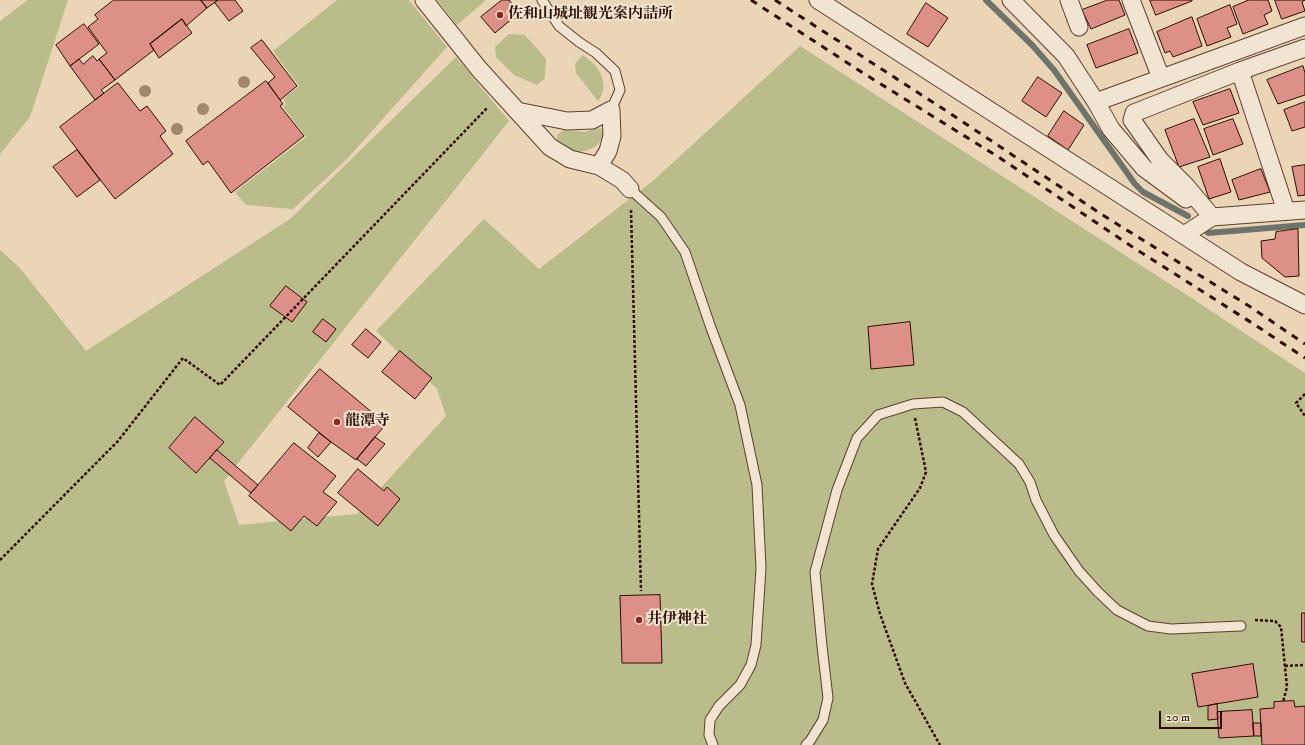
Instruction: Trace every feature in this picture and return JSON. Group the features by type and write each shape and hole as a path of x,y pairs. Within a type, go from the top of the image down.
{"street":[{"path":"424,0 479,68 550,147 570,159 599,166 622,180 630,189"},
{"path":"818,0 1241,272 1305,305"},
{"path":"1011,0 1066,56 1096,102 1111,129 1144,168 1212,217"},
{"path":"1069,0 1079,26"},
{"path":"1131,0 1161,78"},
{"path":"1096,102 1305,26"},
{"path":"1212,217 1186,186 1160,160 1132,120 1134,113 1240,71 1305,48"},
{"path":"1240,71 1286,211"},
{"path":"517,111 567,121 592,120 611,110 612,136 608,151 599,166"},
{"path":"1184,235 1212,217 1305,210"}],"lane":[{"path":"542,0 559,26 596,54 615,71 620,90 611,110"},
{"path":"630,189 661,217 685,252 711,328 740,405 757,486 761,568 756,645 751,665 740,685 719,706 710,720 709,735 713,745"},
{"path":"806,745 823,720 828,698 815,572 837,490 856,438 878,415 913,404 943,402 963,412 1019,464 1030,482 1036,500 1054,535 1098,592 1117,610 1148,626 1171,629 1241,626"}],"path":[{"path":"0,560 118,441 184,358 220,385 490,106"},
{"path":"630,189 640,591"},
{"path":"1305,394 1296,403 1305,416"},
{"path":"913,404 926,472 920,488 878,549 872,584 880,614 905,683 940,745"},
{"path":"1241,626 1251,620 1275,621 1281,627 1287,686 1283,702"},
{"path":"1285,666 1305,665"}],"green space":[{"path":"28,0 68,0 30,117 0,154 0,21"},
{"path":"337,0 409,0 447,47 347,159 293,209 246,205 235,192 306,137 283,107 286,104 283,99 299,86 273,51"},
{"path":"437,0 486,0 457,25"},
{"path":"509,34 525,35 546,59 545,78 537,85 514,75 496,57 495,47"},
{"path":"800,46 1190,297 1305,373 1305,745 0,745 0,250 19,267 86,351 290,219 456,57 509,121 224,481 239,525 357,514 446,416 437,389 376,331 484,219 539,269 654,180"},
{"path":"583,55 596,67 602,79 603,90 598,101 576,73 575,64"},
{"path":"596,128 603,129 603,135 598,144 588,150 571,150 557,140 557,135 564,130 585,132"}],"building":[{"path":"114,0 201,0 207,8 186,26 182,19 150,44 154,50 115,80 99,59 107,53 88,27 98,19 95,15"},
{"path":"201,0 218,0 207,8"},
{"path":"218,0 235,0 243,11 229,21 215,3"},
{"name":"佐和山城址観光案内詰所","path":"502,0 509,0 519,13 495,33 481,17"},
{"path":"1108,0 1119,0 1125,15 1091,29 1082,10"},
{"path":"1150,0 1192,0 1192,1 1156,15"},
{"path":"1249,0 1268,0 1272,11 1264,15 1268,24 1243,34 1233,7"},
{"path":"1275,0 1305,0 1302,2 1305,11 1282,19"},
{"path":"926,3 948,18 928,47 907,34"},
{"path":"1230,5 1237,24 1227,28 1231,37 1207,46 1197,19"},
{"path":"1192,17 1202,46 1173,57 1170,51 1165,53 1157,32"},
{"path":"182,19 192,33 159,58 150,44"},
{"path":"84,24 99,44 70,66 56,45"},
{"path":"1129,29 1138,53 1096,68 1087,45"},
{"path":"262,40 297,86 280,100 268,83 275,77 251,48"},
{"path":"93,56 97,61 99,59 115,80 101,90 104,93 95,100 70,66 79,59 83,64"},
{"path":"1303,66 1305,73 1305,95 1278,104 1267,80"},
{"path":"1038,77 1062,93 1046,117 1022,101"},
{"path":"266,81 283,104 280,106 304,136 231,193 208,161 203,165 186,141"},
{"path":"118,83 140,111 147,106 166,131 160,136 173,154 115,199 60,127"},
{"path":"1230,89 1239,113 1203,125 1193,102"},
{"path":"1305,102 1305,127 1292,131 1284,110"},
{"path":"1064,111 1084,125 1068,150 1048,136"},
{"path":"1194,119 1210,157 1179,167 1165,130"},
{"path":"1233,119 1243,144 1213,155 1204,129"},
{"path":"77,150 100,180 77,197 53,167"},
{"path":"1220,159 1231,192 1209,199 1198,167"},
{"path":"1305,165 1305,195 1298,196 1292,167"},
{"path":"1261,169 1270,192 1239,200 1232,180"},
{"path":"1298,229 1299,276 1285,277 1262,258 1261,241 1275,239 1276,232"},
{"path":"286,286 307,302 292,322 270,306"},
{"path":"323,319 336,329 326,342 313,332"},
{"path":"910,322 914,365 871,369 868,327"},
{"path":"366,329 381,342 368,358 352,345"},
{"path":"400,351 432,378 415,399 382,372"},
{"path":"320,369 386,424 356,460 288,407"},
{"path":"195,417 224,442 196,473 169,448"},
{"path":"319,433 331,442 318,457 308,448"},
{"path":"375,437 385,444 366,466 357,459"},
{"path":"294,443 336,476 323,492 337,502 317,526 304,516 291,531 249,496"},
{"path":"217,450 258,485 251,493 210,458"},
{"path":"358,469 384,491 387,487 400,499 378,526 338,493"},
{"path":"660,595 662,663 622,663 620,596"},
{"path":"1302,613 1305,613 1305,642 1302,642"},
{"path":"1253,664 1258,697 1198,707 1192,674"},
{"path":"1294,701 1295,707 1305,706 1305,745 1262,745 1260,709 1274,708 1274,702"},
{"path":"1217,704 1218,719 1208,720 1208,706"},
{"path":"1252,710 1254,736 1219,738 1217,712"},
{"path":"1253,723 1261,723 1261,736 1254,736"}],"waterway":[{"path":"986,0 1032,45 1054,70 1135,184 1143,192 1188,216"},
{"path":"1206,231 1208,233 1305,225"}],"railway":[{"path":"751,0 863,73 1000,158 1134,248 1305,358"},
{"path":"775,0 951,114 1101,214 1249,306 1305,344"}],"place":[{"name":"佐和山城址観光案内詰所","path":"500,15"},
{"name":"龍潭寺","path":"337,422"},
{"name":"井伊神社","path":"639,620"}]}
